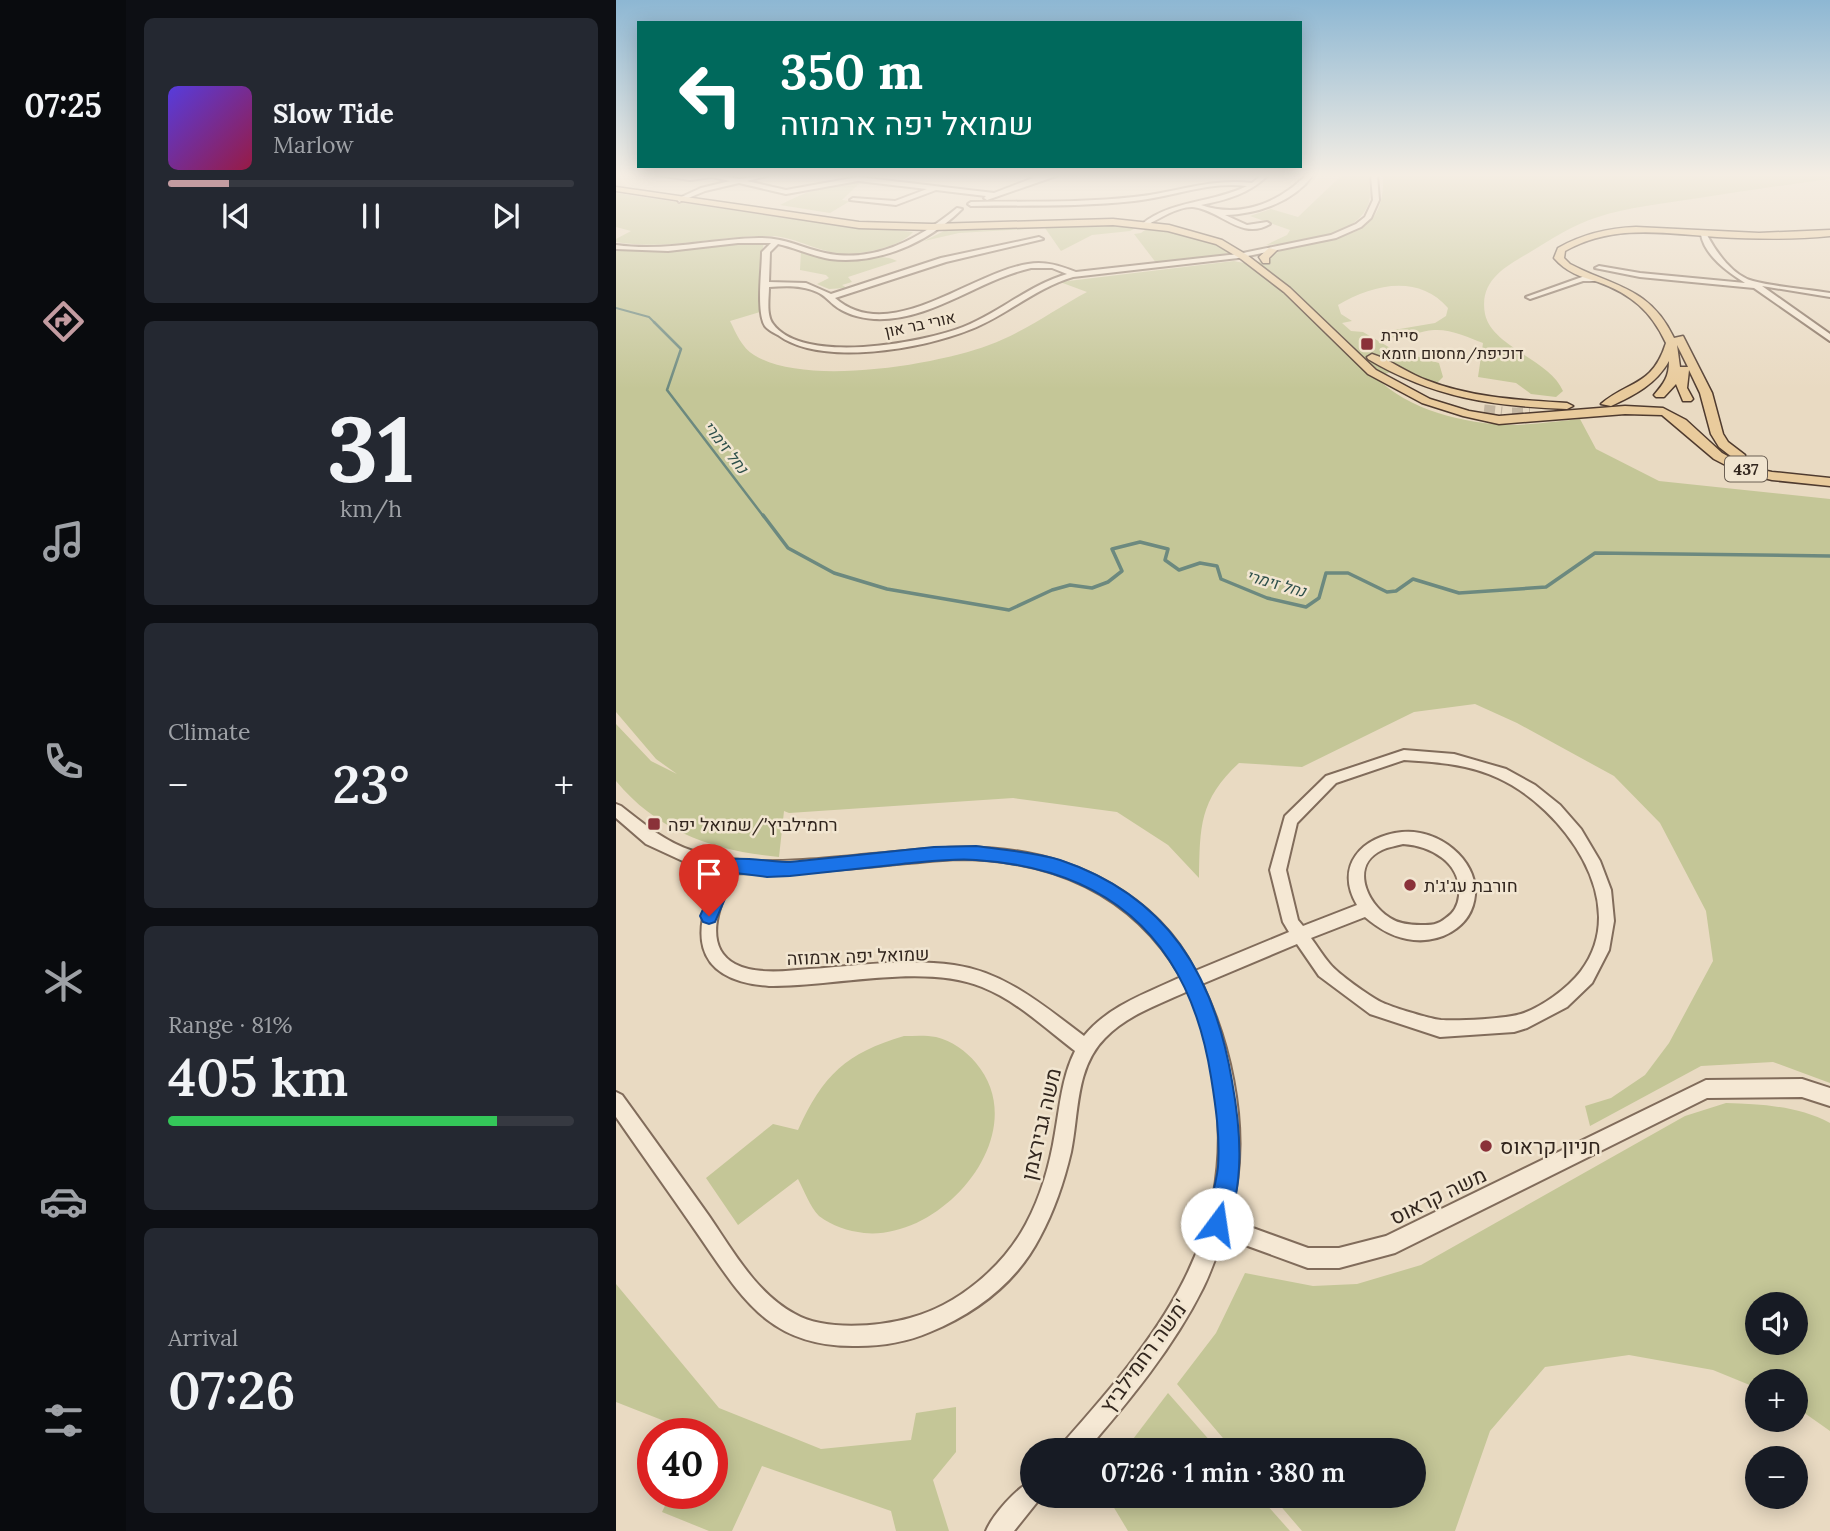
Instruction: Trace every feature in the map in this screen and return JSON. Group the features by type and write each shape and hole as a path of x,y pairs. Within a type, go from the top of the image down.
{"main road":[{"path":"1228,246 1266,261 1300,288 1375,364 1426,401 1483,418 1518,420 1611,407 1656,397 1673,395 1687,399"},
{"path":"1375,364 1446,393 1505,403 1611,407 1665,413 1693,412 1681,388 1685,368 1675,341 1648,304 1597,274 1579,276 1559,258 1562,250 1567,246"},
{"path":"1577,246 1569,252 1568,260 1584,271 1629,286 1656,301 1675,341 1706,394 1717,434 1723,444 1756,467"},
{"path":"1266,261 1264,257 1272,250"},
{"path":"1247,254 1400,383 1421,394 1484,408"},
{"path":"1665,413 1652,404 1674,381 1677,363 1675,341"},
{"path":"1611,407 1655,376 1675,341"},
{"path":"1530,411 1576,407"},
{"path":"1611,407 1659,417 1711,450"},
{"name":"437","path":"1693,412 1692,420 1708,442 1728,457 1756,467 1830,480"},
{"name":"437","path":"1665,413 1687,426 1726,462 1747,470 1830,480"}],"street":[{"path":"616,247 653,249 679,246"},
{"name":"אורי בר און","path":"772,246 766,252 766,320 775,331 807,345 855,349 918,342 966,329 1057,279 1247,254"},
{"path":"798,246 825,255 843,257 866,256 896,246"},
{"path":"829,297 943,260 1005,246"},
{"path":"1247,254 1281,246"},
{"path":"1247,254 1284,246"},
{"path":"1710,246 1734,272 1830,338"},
{"path":"766,285 801,285 818,290 856,313 898,315 929,305 993,275 1015,269 1049,267 1075,275"},
{"path":"1597,274 1756,285 1830,295"},
{"path":"1530,297 1579,276"},
{"path":"1404,755 1437,755 1470,762 1506,775 1530,789 1556,810 1583,840 1598,869 1606,903 1606,925 1599,954 1573,992 1540,1015 1516,1024 1486,1030 1458,1030 1423,1025 1380,1010 1335,984 1297,936 1284,910 1278,878 1281,845 1291,818 1311,792 1338,773 1372,760 1404,755"},
{"name":"משה רחמילביץ'","path":"616,810 632,827 666,848 731,865 767,870 958,852 1017,858 1057,867 1100,885 1150,922 1177,953 1207,1017 1228,1104 1228,1170 1217,1224 1198,1277 1173,1325 1082,1438"},
{"path":"1392,839 1416,839 1441,848 1454,859 1468,884 1467,904 1461,915 1439,931 1407,933 1389,927 1366,909 1355,887 1359,861 1370,848 1392,839"},
{"name":"שמואל יפה ארמוזה","path":"731,865 709,916 708,930 716,957 727,968 742,975 788,979 919,971 972,976 1011,994 1085,1048"},
{"name":"משה גבירצמן","path":"616,1101 746,1286 767,1309 786,1323 808,1331 886,1334 917,1328 991,1283 1031,1235 1053,1181 1062,1147 1074,1073 1085,1048 1114,1018 1191,980 1366,909"},
{"name":"משה קראוס","path":"1217,1224 1308,1258 1339,1258 1388,1246 1706,1089 1802,1088 1830,1097"},
{"path":"998,1531 1020,1506"}],"green space":[{"path":"711,246 763,246 759,270 760,312 730,321 740,340 754,355 776,365 804,370 836,371 870,370 937,360 1002,340 1087,292 1060,282 1234,261 1252,263 1289,248 1540,246 1495,277 1486,293 1485,314 1498,336 1556,380 1563,391 1556,397 1531,394 1516,383 1478,377 1483,343 1465,336 1434,330 1397,337 1385,336 1382,332 1435,323 1446,316 1448,308 1424,290 1395,286 1366,292 1338,305 1341,314 1352,321 1342,323 1351,331 1363,332 1392,349 1439,363 1443,377 1437,383 1400,369 1376,377 1404,398 1438,413 1475,422 1510,425 1580,419 1596,449 1659,481 1830,499 1830,1083 1773,1062 1701,1066 1590,1126 1585,1106 1611,1098 1645,1075 1669,1043 1713,961 1706,911 1660,823 1614,776 1517,723 1475,704 1414,712 1302,767 1239,763 1216,789 1204,815 1199,878 1168,845 1117,812 1013,798 789,813 784,811 779,857 732,850 689,836 650,814 616,781 616,724 651,761 677,774 656,759 616,712 616,249 657,251"},
{"path":"814,246 887,246 848,254"},
{"path":"1144,246 1221,246 1229,253 1157,264"},
{"path":"801,251 836,260 882,257 897,261 848,277 852,282 842,285 847,288 829,289 817,284 829,278 826,275 800,270"},
{"path":"904,1036 936,1037 958,1047 976,1063 991,1091 995,1120 987,1150 972,1177 950,1201 923,1220 894,1231 864,1233 829,1223 816,1212 798,1179 738,1225 706,1178 773,1124 798,1130 817,1094 839,1069 866,1050"},
{"path":"1726,1103 1739,1103 1792,1109 1818,1117 1830,1123 1830,1431 1808,1415 1808,1369 1745,1369 1745,1383 1713,1370 1629,1355 1545,1367 1490,1431 1455,1531 1302,1531 1282,1508 1426,1508 1426,1438 1223,1438 1177,1384 1216,1333 1245,1273 1313,1286 1357,1284 1421,1265 1685,1116"},
{"path":"616,1284 719,1408 821,1449 911,1440 916,1413 956,1407 956,1452 933,1480 949,1531 896,1531 891,1511 762,1466 732,1531 709,1531 662,1512 663,1509 728,1509 728,1418 657,1418 616,1402"},
{"path":"1168,1393 1208,1438 1134,1438"},
{"path":"1114,1508 1270,1508 1290,1531 1128,1531"}],"waterway":[{"name":"נחל זימרי","path":"616,308 649,317 681,349 667,390 764,517"},
{"name":"נחל זימרי","path":"763,515 788,548 834,573 887,589 1009,610 1052,590 1070,585 1092,588 1108,582 1122,571 1112,549 1140,542 1168,549 1165,560 1179,570 1200,563 1217,566 1221,579 1267,598 1306,607 1319,598 1326,573 1348,573 1387,592 1396,591 1413,579 1459,593 1546,587 1595,553 1830,556"}],"tunnel":[{"path":"1484,410 1502,412"},
{"path":"1512,413 1530,413"}],"place":[{"name":"סיירת דוכיפת/מחסום חזמא","path":"1367,344"},
{"name":"רחמילביץ׳/שמואל יפה","path":"654,824"},
{"name":"חורבת עג'ג'ת","path":"1410,885"},
{"name":"חניון קראוס","path":"1486,1146"}],"route":[{"path":"709,916 731,865 767,870 790,869 958,852 1035,861 1080,875 1100,885 1150,922 1165,938 1177,953 1201,999 1217,1053 1230,1127 1225,1194 1217,1224"}]}
